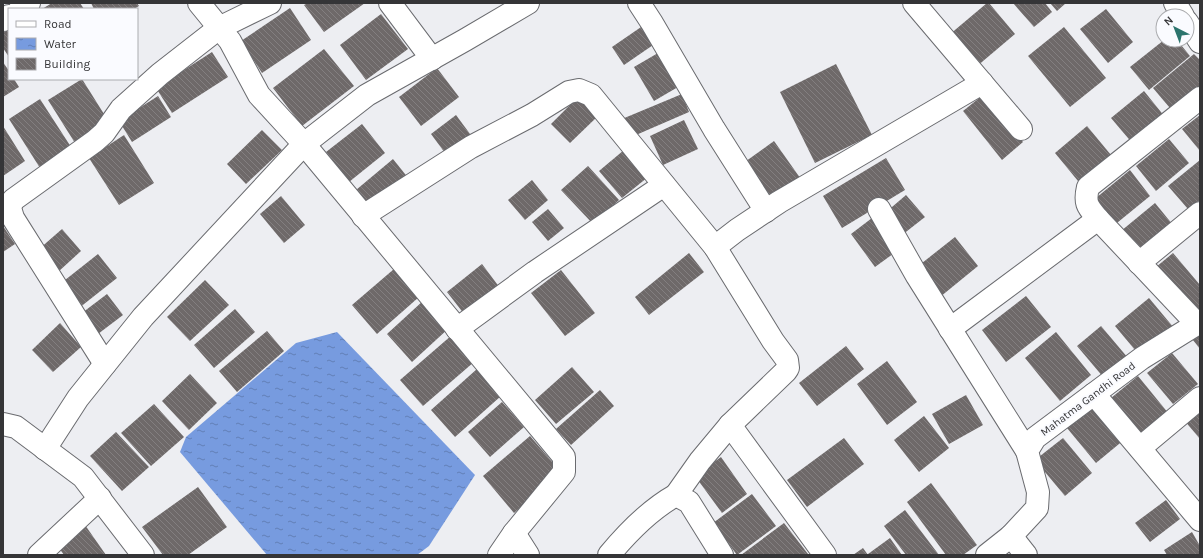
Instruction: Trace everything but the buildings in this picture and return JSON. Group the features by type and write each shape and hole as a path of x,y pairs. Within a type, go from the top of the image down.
{"street":[{"path":"199,3 230,41 259,95 304,144 564,457 564,472 514,533 499,555"},
{"path":"105,364 12,218 10,208 13,200 95,142 104,133 121,109 131,99 160,74 219,28 270,3"},
{"path":"390,3 432,59"},
{"path":"45,449 78,398 143,317 304,144 367,95 528,3"},
{"path":"639,3 714,129 766,210"},
{"path":"914,3 1021,129"},
{"path":"715,247 766,210 982,83"},
{"path":"363,216 471,147 532,115 569,92 579,90 591,95 715,247 773,341 787,360 788,365 786,371 730,425 700,460 676,495 661,504 619,543 609,555"},
{"path":"1198,323 1098,219 1088,207 1085,198 1088,187 1200,98"},
{"path":"457,328 535,272 664,185"},
{"path":"879,209 917,276 1027,451 1038,492 1037,508 1011,536 987,555"},
{"path":"1139,263 1200,213"},
{"path":"950,329 1098,219"},
{"name":"Mahatma Gandhi Road","path":"1027,451 1035,438 1142,358 1198,323"},
{"path":"1094,394 1197,512"},
{"path":"1140,448 1200,398"},
{"path":"3,424 16,427 83,477 143,555"},
{"path":"730,425 825,555"},
{"path":"676,495 689,502 722,555"},
{"path":"39,555 100,498"},
{"path":"514,533 528,555"},
{"path":"1011,536 1026,555"}],"water":[{"path":"337,332 475,475 429,546 417,555 267,555 180,452 186,437 296,343"}]}
